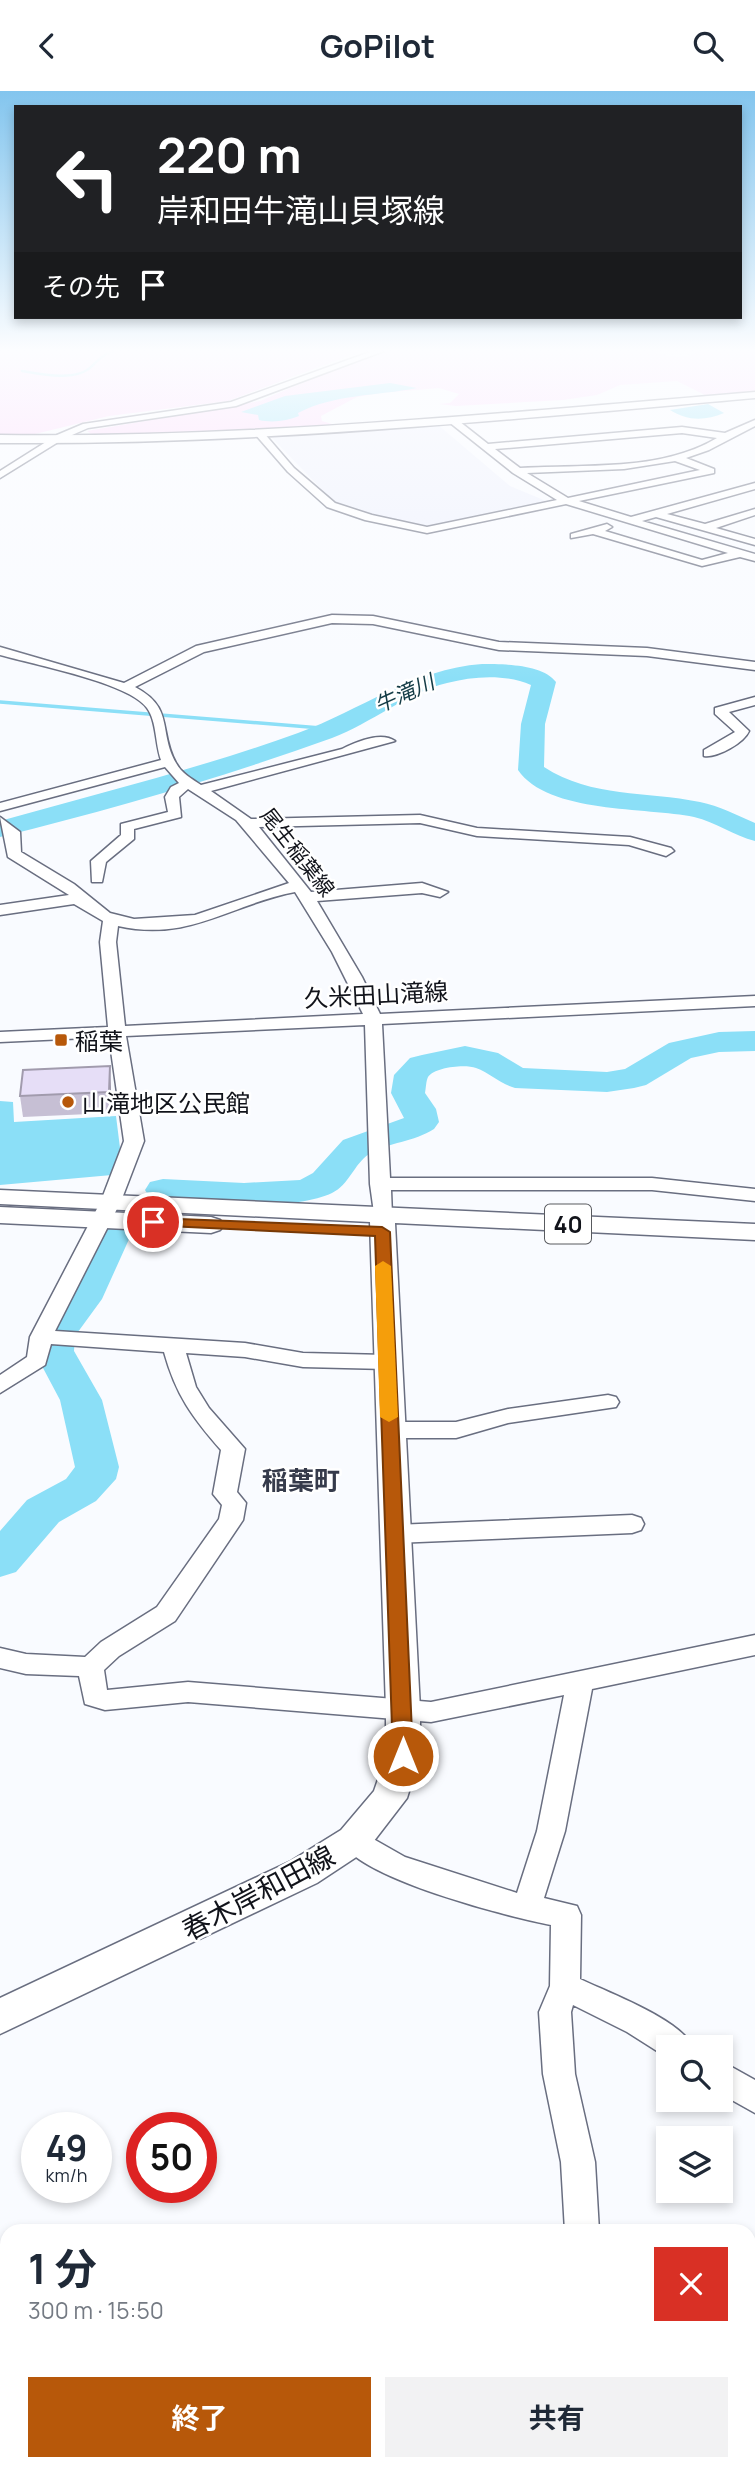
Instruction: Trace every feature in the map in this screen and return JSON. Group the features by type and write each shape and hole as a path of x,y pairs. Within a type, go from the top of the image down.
{"main road":[{"name":"40","path":"0,1197 106,1211"},
{"name":"40","path":"0,1216 106,1211 381,1211 755,1232"},
{"name":"40","path":"381,1211 755,1247"},
{"name":"春木岸和田線","path":"0,2017 292,1878 354,1840 389,1798 403,1756 403,1709 381,1211"}],"street":[{"path":"0,475 25,459"},
{"path":"284,459 321,498 341,510 369,518 438,530 711,471 679,459"},
{"path":"500,459 545,491 567,501 755,558"},
{"path":"516,471 663,459"},
{"path":"575,536 755,486"},
{"path":"704,528 755,512"},
{"path":"657,514 753,540"},
{"path":"594,531 702,563 740,554"},
{"path":"123,688 200,649 332,619 373,620 499,646 647,652 755,666"},
{"path":"0,652 123,688 151,702 158,714 169,763 0,807"},
{"path":"709,753 740,736 742,731 720,711 755,701"},
{"path":"97,879 99,861 129,836 126,827 176,814 172,797 176,790 346,752 364,744 388,741"},
{"name":"尾生稲葉線","path":"169,763 195,786 233,810 247,823 303,891 368,1001 373,1018 381,1211"},
{"path":"247,823 420,819 477,832 630,841 666,851"},
{"path":"0,821 13,832 13,853 76,892 84,901 111,919 170,924 190,921 238,906 270,891 422,888 440,892"},
{"path":"0,910 74,899 84,901"},
{"path":"0,1385 37,1360 41,1337 106,1211 134,1141 117,1032 108,942 111,919"},
{"name":"久米田山滝線","path":"0,1037 755,1001"},
{"path":"381,1211 652,1184 755,1195"},
{"path":"41,1337 245,1350 303,1360 386,1361"},
{"path":"0,1658 26,1664 91,1667 110,1649 166,1614 230,1520 234,1503 225,1494 233,1449 201,1413 185,1387 173,1346"},
{"path":"390,1430 456,1430 508,1416 608,1402"},
{"path":"395,1534 632,1524"},
{"path":"91,1667 94,1697 105,1700 188,1692 431,1712 755,1645"},
{"path":"527,1906 551,1831 580,1682"},
{"path":"354,1840 396,1866 506,1903 566,1915 565,1986 555,2013 558,2061 578,2162 582,2224"},
{"path":"565,1986 658,2035"},
{"path":"733,2084 755,2098"}],"shaded area":[{"path":"292,459 478,459 510,486 546,501 431,526 369,515 333,501"}],"water":[{"path":"0,1101 13,1102 14,1122 116,1116 120,1148 112,1175 0,1185"}],"building":[{"path":"110,1066 109,1092 20,1096 23,1070"}],"waterway":[{"name":"牛滝川","path":"0,829 290,745 345,723 429,680 456,674 495,671 521,674 544,682 533,724 531,770 549,782 590,796 699,810 755,833"},
{"path":"0,702 333,729"},
{"path":"163,1190 267,1194 306,1190 320,1185 355,1148 406,1131 422,1122 419,1109 408,1093 411,1075 422,1065 465,1056 486,1060 515,1078 607,1082 634,1078 681,1050 719,1042 755,1041"},
{"path":"0,1561 43,1511 81,1490 94,1479 97,1467 81,1400 54,1351 55,1336 64,1319 83,1299 111,1237"}],"slow traffic":[{"path":"383,1266 389,1417"}],"place":[{"name":"稲葉","path":"61,1040"},
{"name":"山滝地区公民館","path":"68,1102"}],"district":[{"name":"稲葉町","path":"301,1480"}],"route":[{"path":"153,1222 382,1232 403,1756"}]}
